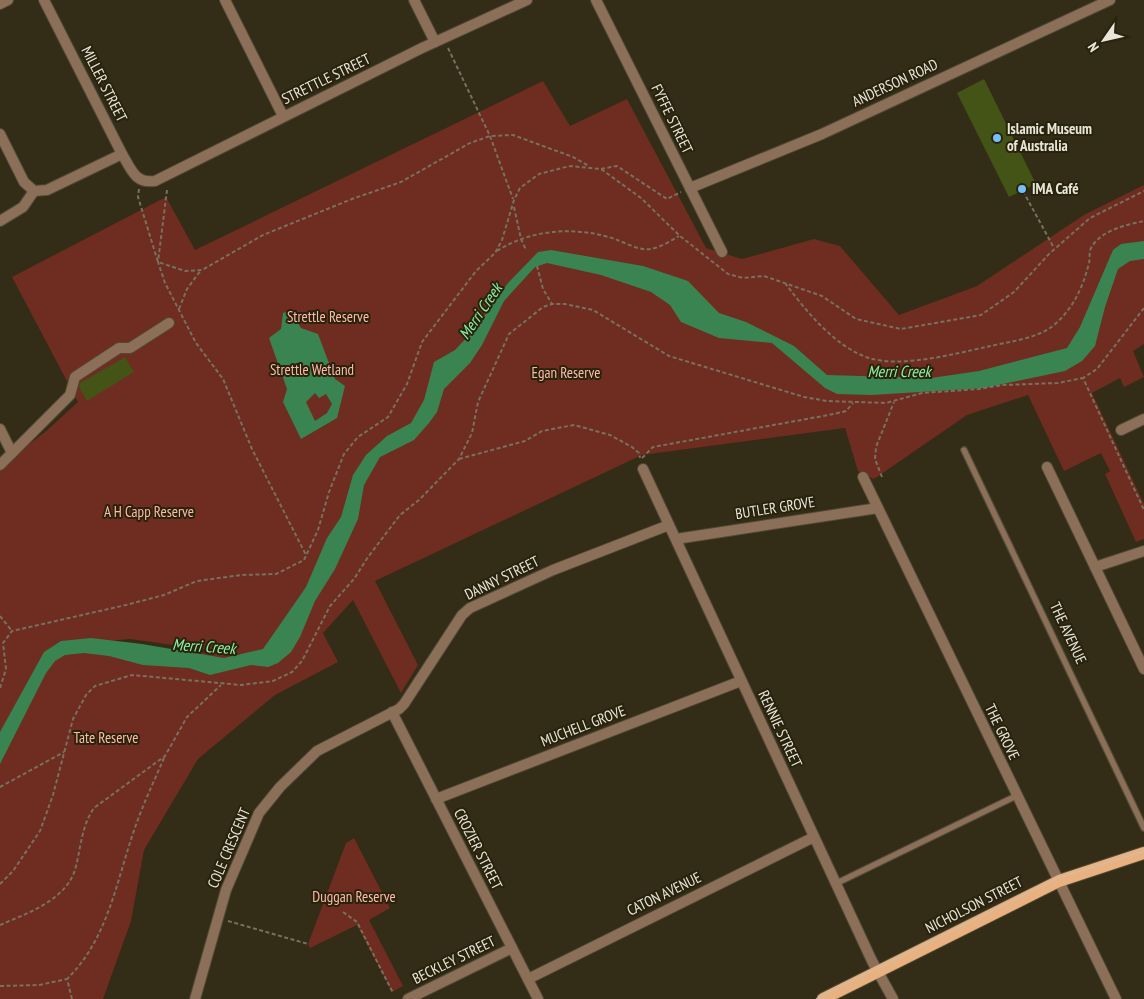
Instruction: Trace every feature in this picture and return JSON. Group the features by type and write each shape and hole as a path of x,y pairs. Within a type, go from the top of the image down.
{"main road":[{"name":"NICHOLSON STREET","path":"823,999 1059,881 1144,853"}],"street":[{"path":"0,4 8,0"},
{"name":"MILLER STREET","path":"44,0 122,154 139,180"},
{"path":"225,0 283,116"},
{"path":"414,0 439,40"},
{"path":"505,10 515,0"},
{"name":"STRETTLE STREET","path":"139,180 155,181 439,40 527,0"},
{"name":"FYFFE STREET","path":"596,0 722,252"},
{"name":"ANDERSON ROAD","path":"690,188 822,134 1110,0"},
{"path":"0,134 24,182 34,192"},
{"path":"0,221 23,207 34,192 47,190 122,154"},
{"path":"0,465 70,395 75,377 119,348 130,348 169,324"},
{"path":"1121,430 1144,419"},
{"path":"0,429 12,453"},
{"name":"RENNIE STREET","path":"642,464 814,838 878,972 893,999"},
{"path":"1047,467 1144,669"},
{"name":"THE GROVE","path":"863,477 1116,999"},
{"name":"BUTLER GROVE","path":"676,539 878,508"},
{"name":"DANNY STREET","path":"392,712 404,704 459,618 470,608 553,570 669,525"},
{"path":"1095,567 1144,551"},
{"name":"MUCHELL GROVE","path":"436,799 741,682"},
{"name":"CROZIER STREET","path":"392,712 538,999"},
{"name":"COLE CRESCENT","path":"195,999 229,882 255,819 280,786 325,746 392,712"},
{"name":"CATON AVENUE","path":"528,979 814,838"},
{"name":"BECKLEY STREET","path":"408,999 512,948"}],"lane":[{"name":"THE AVENUE","path":"964,450 1144,828"},
{"path":"836,884 1016,796"}],"path":[{"path":"439,40 490,136 514,200"},
{"path":"179,309 187,289 202,270 263,235 295,221 401,182 470,143 490,136 513,135 573,157 591,167"},
{"path":"495,253 502,240 514,200 520,188 539,174 570,166 601,169 617,166 667,199 690,188"},
{"path":"601,169 641,198 680,236 728,274 743,278 764,276 822,296 856,319 901,329 981,315 1014,292 1054,249 1090,218 1144,191"},
{"path":"139,180 138,197 165,283 196,343 223,379 256,458 306,554"},
{"path":"158,262 167,190"},
{"path":"1023,191 1054,249"},
{"path":"513,205 521,239 526,250"},
{"path":"785,283 830,333 849,348 870,358 892,362 926,358 1027,337 1053,326 1072,307 1089,262 1091,248 1102,236 1120,226 1144,221"},
{"path":"0,688 6,669 3,643 12,631 164,595 197,581 241,575 276,574 304,560 318,530 329,492 344,454 358,437 388,417 407,384 422,342 476,271 495,253 513,240 546,232 563,231 599,234 635,247 650,250 680,236"},
{"path":"158,262 185,271 202,270"},
{"path":"537,266 543,289 552,304"},
{"path":"0,884 13,871 40,831 78,707 86,695 103,682 132,675 221,685 242,685 273,681 292,672 302,661 330,606 354,579 368,556 400,515 419,500 460,459 472,433 481,394 509,334 526,318 543,306 552,304 577,306 593,310 611,319 659,352 689,364 812,399 853,402 894,401 922,393 979,389 1003,385 1058,383 1083,378 1097,369 1144,308"},
{"path":"1083,378 1144,510"},
{"path":"882,477 875,459 876,447 894,401"},
{"path":"642,464 653,447 834,414 846,411 853,402"},
{"path":"460,459 525,441 542,431 574,425 610,435 632,447 639,453 642,464"},
{"path":"0,616 12,631"},
{"path":"0,986 38,985 67,979 80,967 108,914 137,822 165,756 187,717 221,685"},
{"path":"0,787 64,752"},
{"path":"0,925 58,895 72,878 76,869 86,820 94,808 165,756"},
{"path":"343,912 357,922 393,993"},
{"path":"218,918 308,944"},
{"path":"67,979 72,999"}],"green space":[{"path":"543,81 570,126 627,99 706,248 742,259 814,239 840,246 899,315 977,286 1084,215 1144,185 1144,344 1133,351 1144,377 1124,387 1120,378 1092,393 1144,504 1144,539 1136,542 1105,474 1110,471 1101,453 1064,471 1028,395 967,415 874,479 858,471 845,428 642,455 375,581 418,665 401,693 353,600 323,633 338,662 275,695 198,759 144,850 131,921 103,999 0,999 0,467 45,432 78,402 12,277 166,197 195,250","holes":["130,639 253,656 77,644"]},
{"name":"Duggan Reserve","path":"354,838 390,908 369,920 403,986 392,992 357,925 310,948 308,944 346,843"}],"shaded area":[{"path":"1144,241 1144,259 1130,261 1118,269 1105,307 1095,346 1082,361 1065,371 984,388 872,395 837,394 825,388 772,343 719,338 681,322 670,305 651,292 601,275 547,263 535,267 504,301 482,345 470,363 444,389 437,412 429,423 414,440 380,457 364,485 358,519 335,569 315,601 300,637 291,652 278,663 268,667 251,665 210,675 189,668 143,665 109,656 84,653 65,655 55,661 46,673 0,764 0,732 44,652 61,641 91,638 142,644 224,658 263,649 306,587 327,538 341,517 353,475 366,455 387,436 411,423 424,400 434,362 455,350 475,329 508,283 538,252 551,250 643,266 688,281 719,313 746,322 794,346 827,375 931,378 979,371 1067,348 1080,327 1113,250 1121,244"},
{"name":"Strettle Wetland","path":"290,310 301,328 318,334 335,379 345,386 337,418 301,439 283,402 287,389 269,338 281,329 283,313","holes":["315,393 319,398 326,394 332,404 327,413 315,421 306,402"]}],"building":[{"name":"Islamic Museum of Australia","path":"984,79 1036,184 1009,197 957,93"},
{"path":"125,357 134,372 87,401 79,387 80,383"}],"tram line":[{"path":"816,999 1058,878 1144,851"}],"place":[{"name":"Islamic Museum of Australia","path":"997,138"},
{"name":"IMA Café","path":"1022,189"}],"water label":[{"name":"Merri Creek","path":"480,311"},
{"name":"Merri Creek","path":"899,371"},
{"name":"Merri Creek","path":"204,646"}],"park label":[{"name":"Strettle Reserve","path":"328,317"},
{"name":"Egan Reserve","path":"566,373"},
{"name":"A H Capp Reserve","path":"149,512"},
{"name":"Tate Reserve","path":"106,738"}]}
